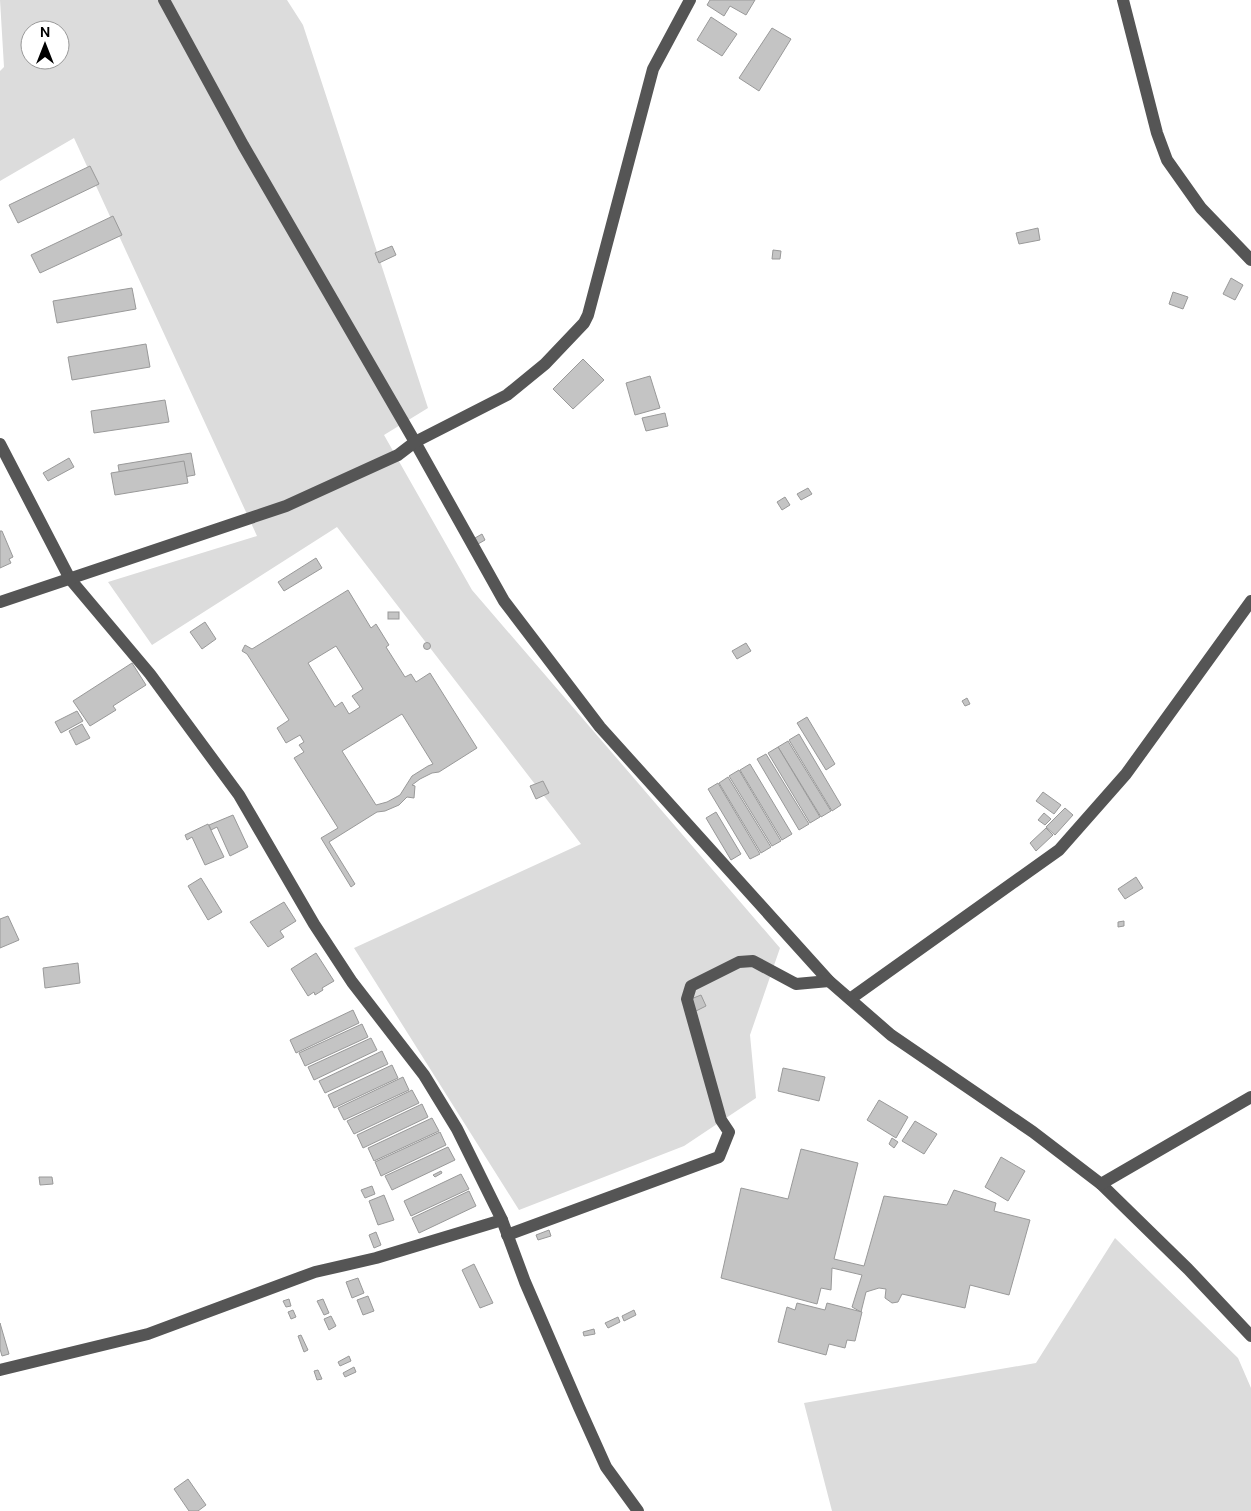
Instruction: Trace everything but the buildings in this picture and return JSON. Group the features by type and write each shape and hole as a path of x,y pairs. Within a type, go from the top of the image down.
{"street":[{"path":"164,0 243,146 415,442 504,601 600,727 829,981 891,1035 1033,1132 1101,1184 1188,1269 1251,1336"},
{"path":"0,602 286,506 398,455 415,442 507,395 545,364 584,323 588,314 653,69 690,0"},
{"path":"1122,0 1157,133 1167,160 1201,208 1251,260"},
{"path":"0,444 70,579 150,674 239,795 320,933 352,982 428,1083 456,1129 502,1220 579,1407 606,1467 638,1511"},
{"path":"850,999 1059,850 1126,774 1251,602"},
{"path":"507,1235 719,1157 729,1132 721,1120 687,1000 691,986 739,962 753,961 796,984 829,981"},
{"path":"1101,1184 1251,1097"},
{"path":"0,1370 148,1334 315,1272 376,1258 502,1220"}],"shaded area":[{"path":"0,0 287,0 303,25 428,408 384,435 472,590 780,948 750,1035 756,1098 684,1146 519,1210 354,948 581,844 337,527 152,645 108,582 257,536 74,138 0,181 0,71 4,67"},
{"path":"1115,1238 1238,1358 1251,1388 1251,1511 832,1511 804,1403 1036,1363"}]}
